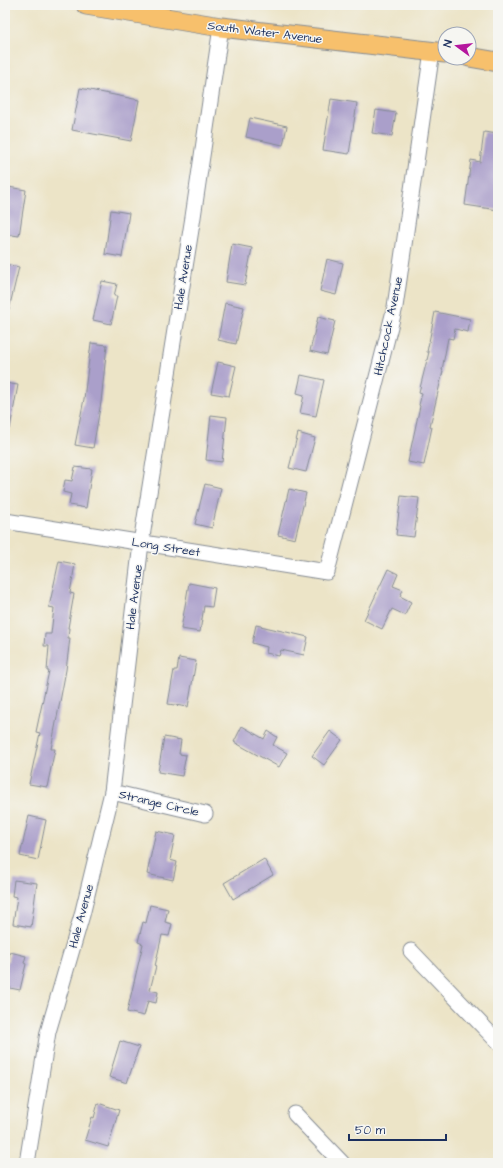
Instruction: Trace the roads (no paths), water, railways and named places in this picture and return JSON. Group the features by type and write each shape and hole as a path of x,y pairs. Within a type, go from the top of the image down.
{"main road":[{"name":"South Water Avenue","path":"86,5 221,27 437,52"},
{"path":"477,58 498,62"}],"street":[{"name":"Hale Avenue","path":"27,1163 48,1032 82,915 112,792 141,543 193,217 221,27"},
{"name":"Hitchcock Avenue","path":"327,572 395,307 437,64"},
{"name":"Long Street","path":"5,521 327,572"},
{"name":"Strange Circle","path":"112,792 205,814"},
{"path":"411,951 498,1042"},
{"path":"295,1114 342,1163"}]}
